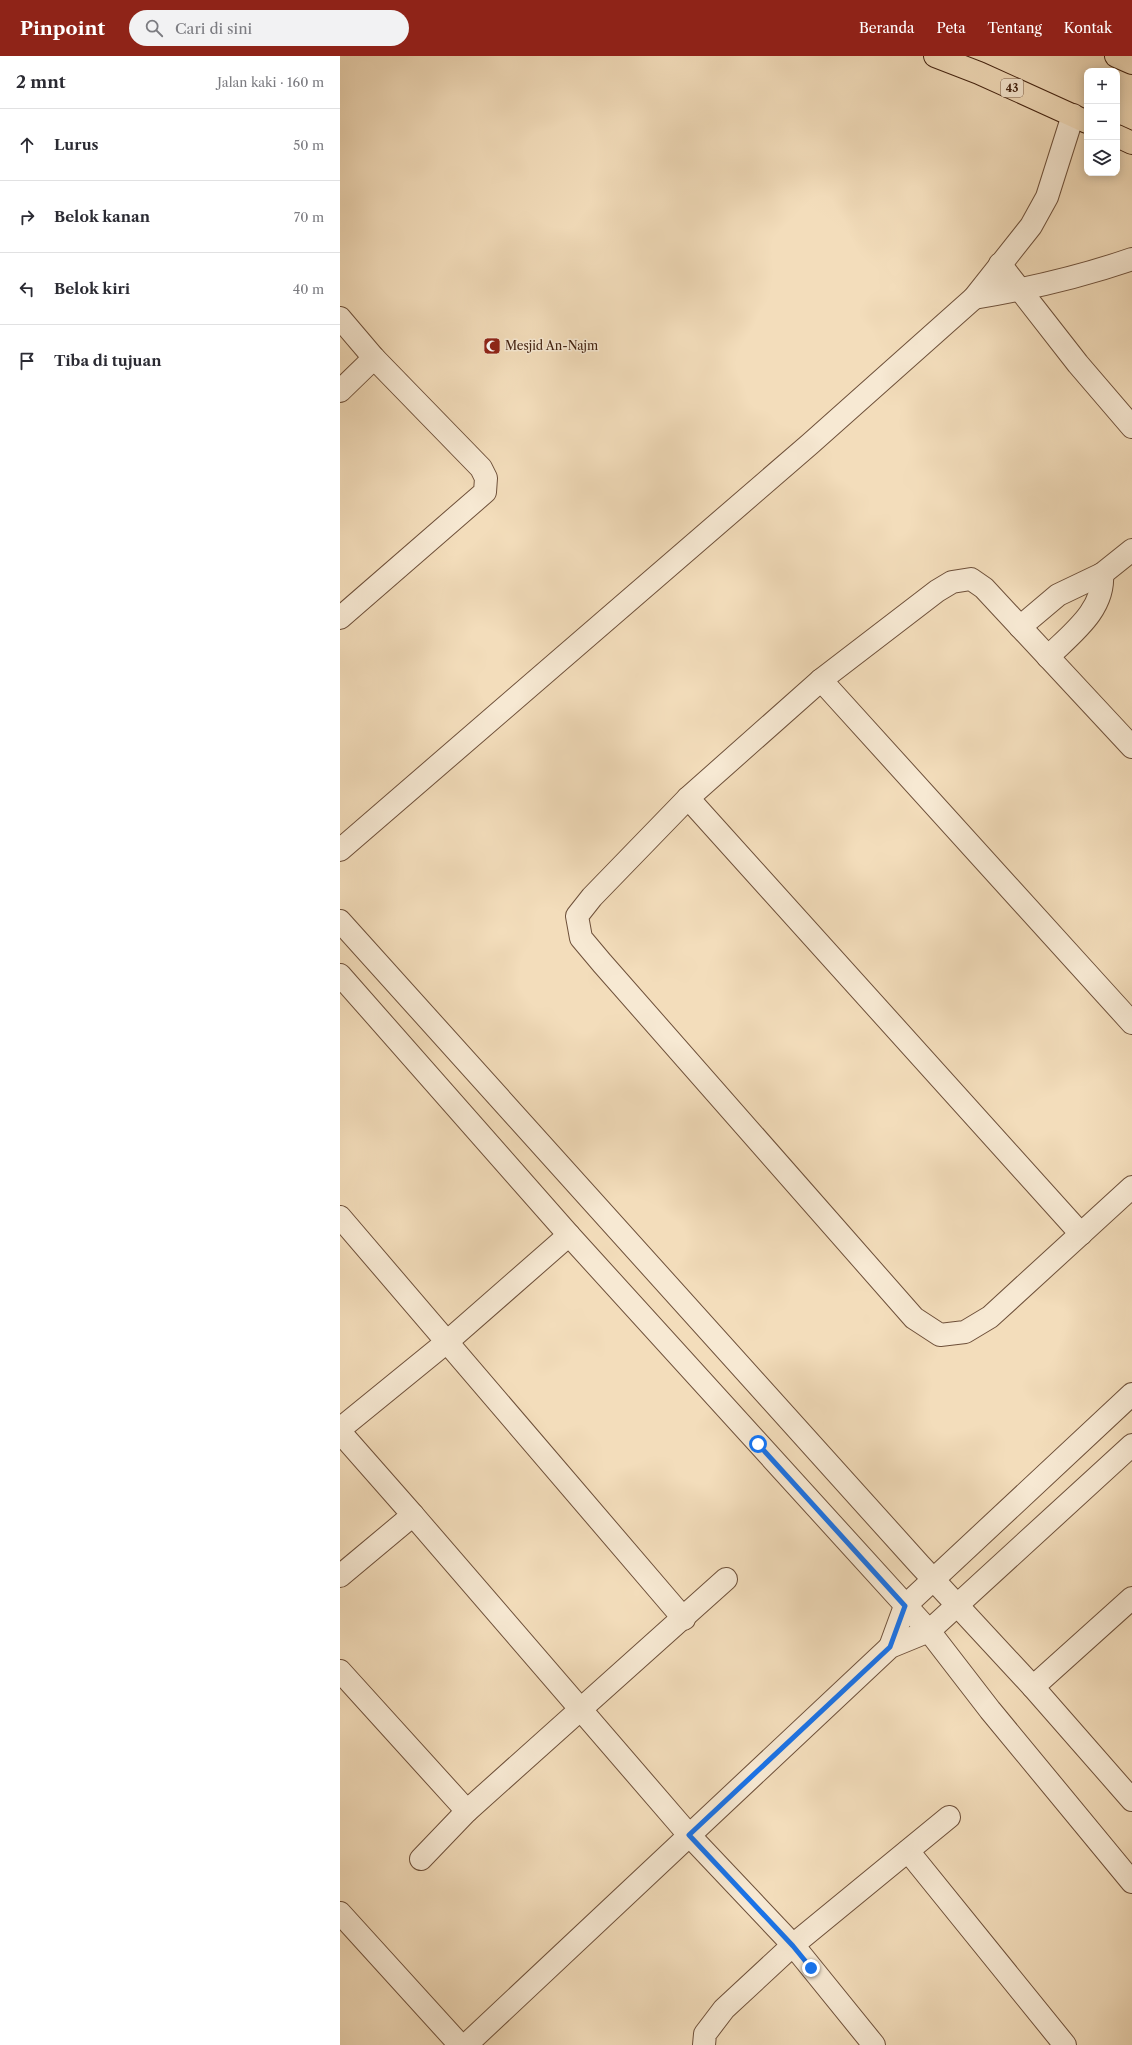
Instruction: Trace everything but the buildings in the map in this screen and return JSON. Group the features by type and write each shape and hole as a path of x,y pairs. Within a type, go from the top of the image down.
{"highway":[{"name":"43","path":"935,56 979,73 1080,119"},
{"path":"1116,56 1132,63"},
{"path":"1120,137 1132,143"}],"street":[{"path":"340,850 810,444 974,298 1031,226 1047,197 1080,119"},
{"path":"974,298 1020,290 1092,272 1132,259"},
{"path":"1000,264 1078,364 1132,427"},
{"path":"340,318 374,358 481,468 486,478 485,492 340,618"},
{"path":"340,391 374,358"},
{"path":"1020,627 1058,595 1102,574 1132,550"},
{"path":"1048,657 1090,614 1103,584 1102,574"},
{"path":"1132,747 984,588 971,579 952,582 937,591 821,680 688,798 592,897 577,916 581,938 914,1318 940,1335 965,1332 990,1317 1132,1187"},
{"path":"821,680 1132,1023"},
{"path":"688,798 1081,1234"},
{"path":"340,921 958,1606 1033,1687 1132,1800"},
{"path":"340,975 569,1234 929,1631 990,1710 1132,1882"},
{"path":"340,1217 448,1341 684,1619"},
{"path":"569,1234 448,1341 340,1430 689,1835 793,1946 874,2045"},
{"path":"890,1647 905,1606 1132,1394"},
{"path":"466,2045 890,1647 929,1631 1132,1445"},
{"path":"340,1576 413,1515"},
{"path":"421,1860 467,1811 581,1708 684,1619 726,1579"},
{"path":"1033,1687 1132,1598"},
{"path":"340,1671 467,1811"},
{"path":"704,2045 705,2034 724,2010 793,1946 949,1817"},
{"path":"908,1852 1065,2045"},
{"path":"340,1913 460,2045"}],"place":[{"name":"Mesjid An-Najm","path":"492,346"}],"route":[{"path":"758,1444 905,1606 890,1647 689,1835 793,1946 811,1968"}]}
